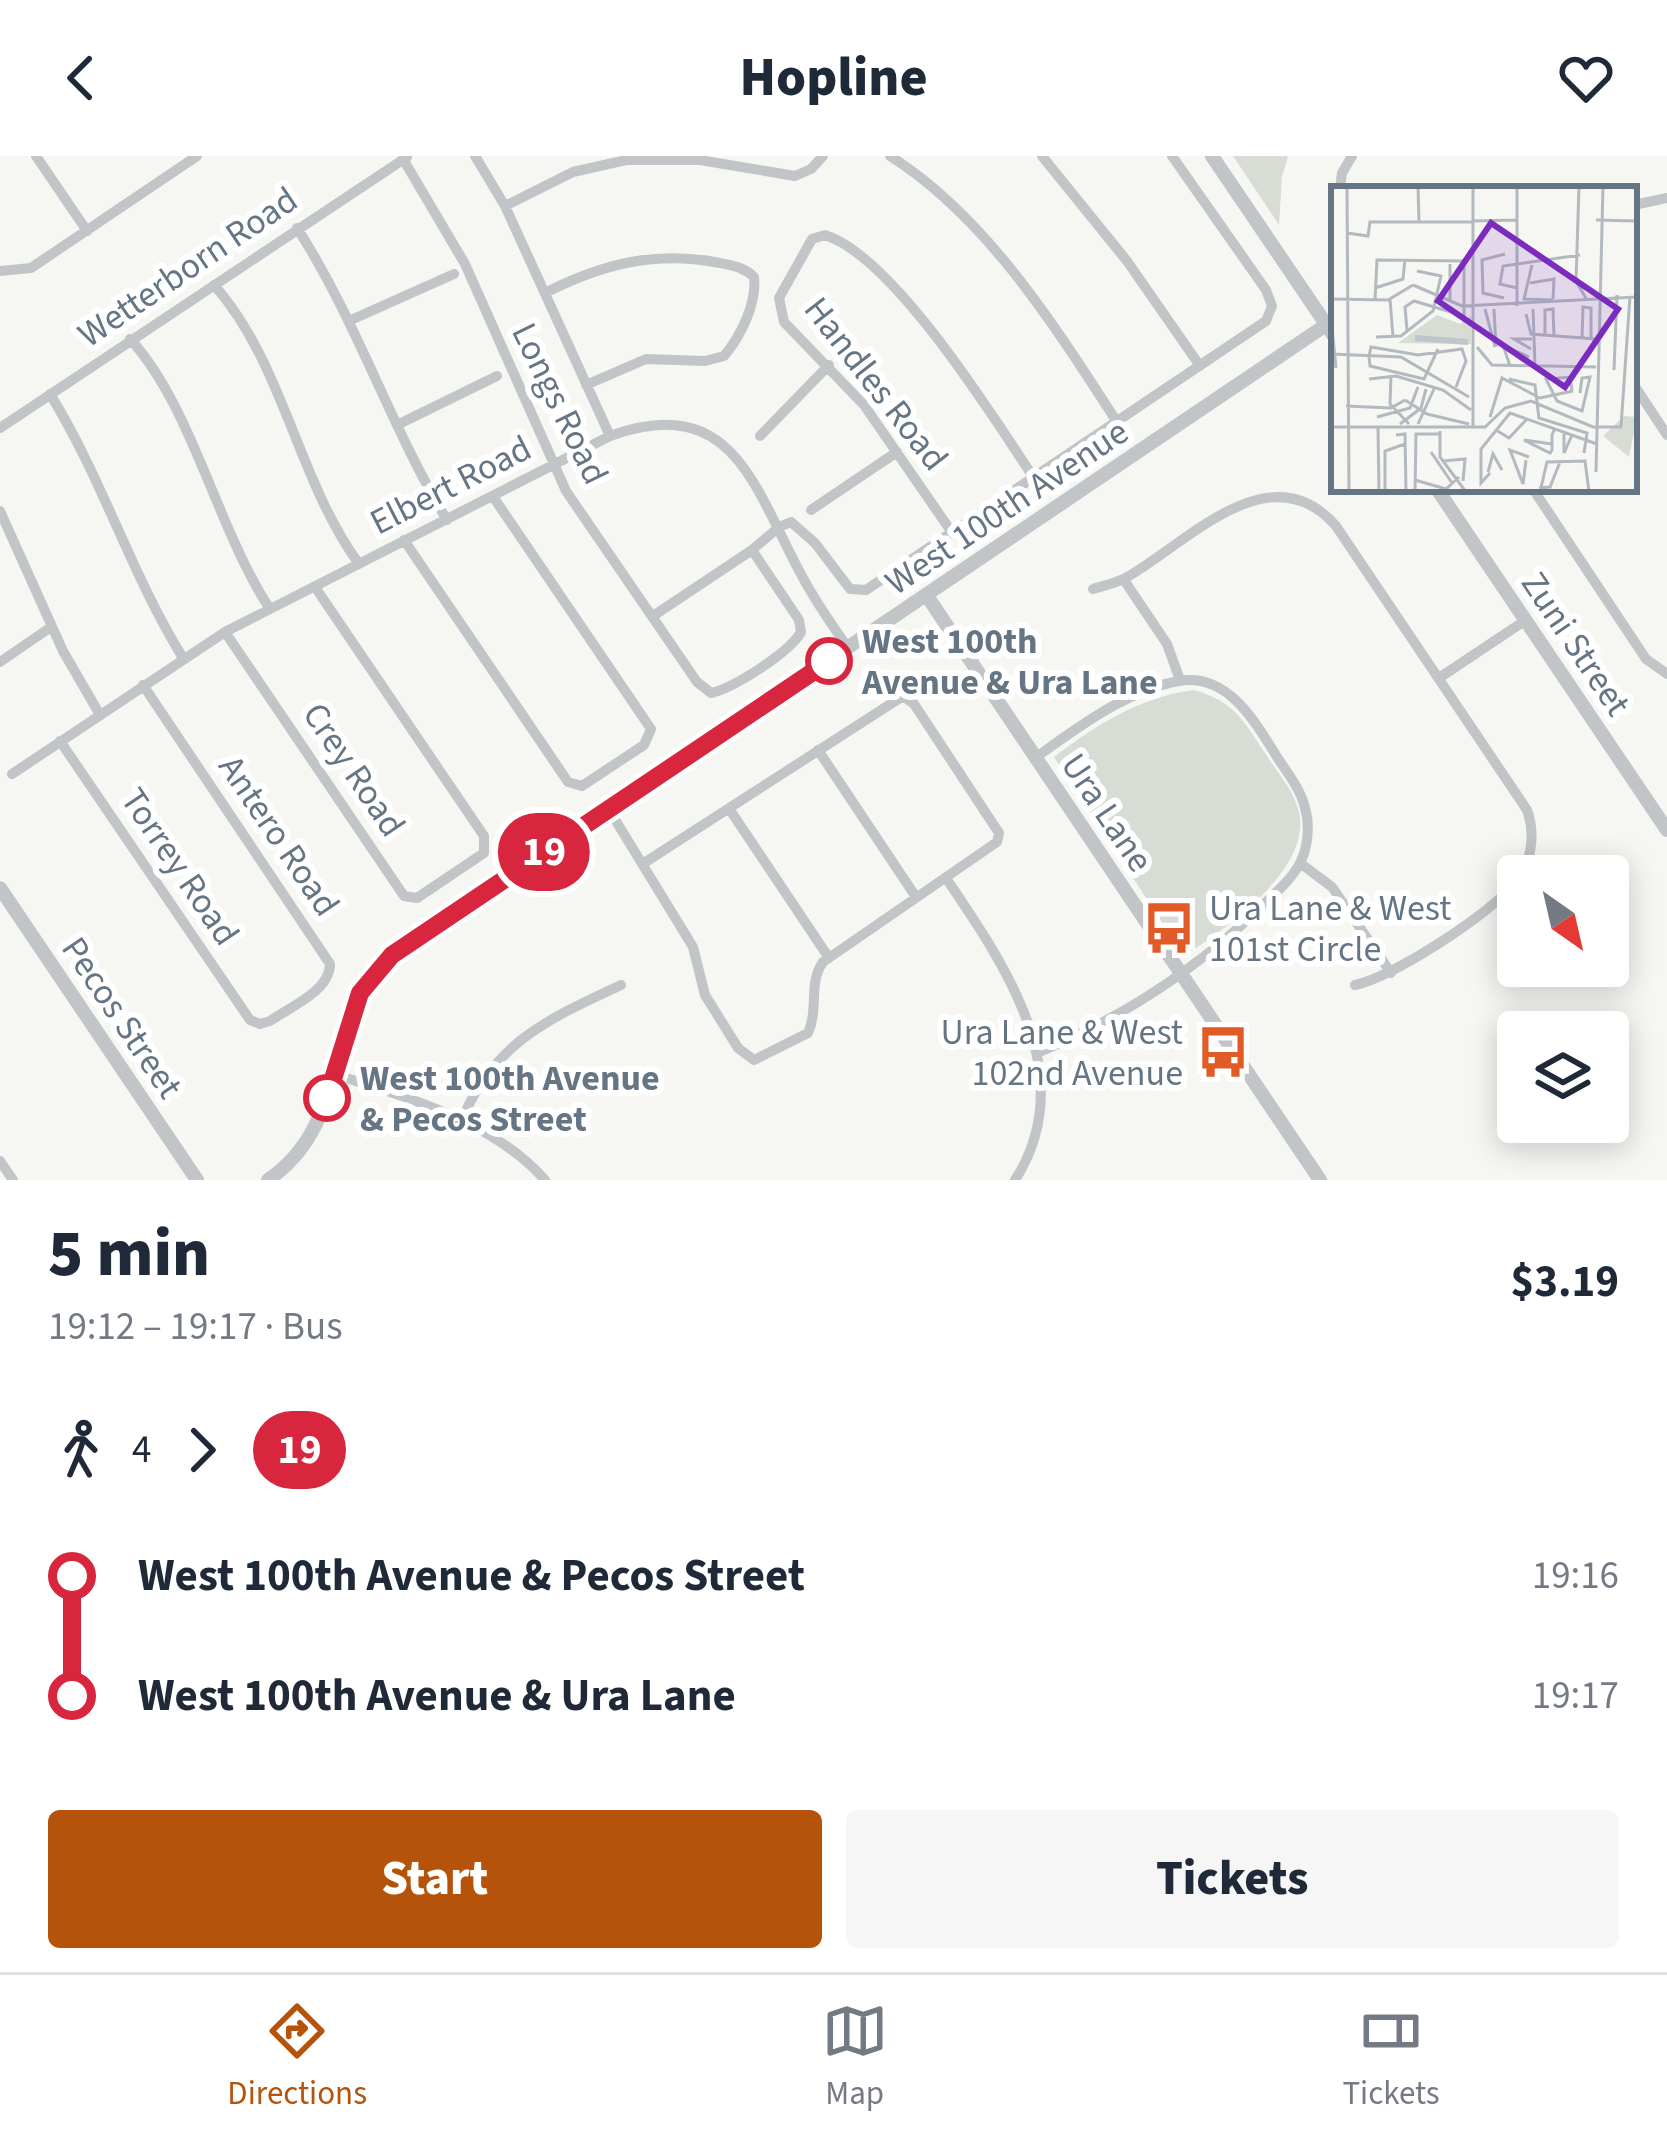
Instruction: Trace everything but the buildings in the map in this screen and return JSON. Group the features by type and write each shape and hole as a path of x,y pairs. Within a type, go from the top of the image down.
{"street":[{"path":"36,156 87,231"},
{"path":"0,272 32,268 197,156"},
{"path":"475,156 505,206 610,436"},
{"path":"505,206 573,172 612,162 670,158 795,176 811,169 823,156"},
{"path":"890,156 960,214 1000,260 1117,422"},
{"path":"1042,156 1127,261 1200,366"},
{"path":"653,616 791,522 818,547 850,589 860,592 1265,321 1272,311 1265,290 1172,156"},
{"path":"1212,156 1331,326"},
{"path":"1340,186 1352,156"},
{"name":"Wetterborn Road","path":"0,428 406,158"},
{"name":"Longs Road","path":"406,158 465,264 566,491 705,690 720,691 800,637 799,620 752,550"},
{"path":"1637,204 1667,198"},
{"path":"297,228 351,320 417,473 447,520"},
{"name":"Handles Road","path":"953,534 864,405 781,314 779,298 806,246 819,236 848,247 916,313 1034,478"},
{"path":"545,292 638,258 699,259 748,271 756,282 734,346 719,359 646,359 586,385"},
{"path":"351,320 454,274"},
{"path":"214,285 255,350 324,505 359,564"},
{"name":"West 100th Avenue","path":"268,1180 298,1157 314,1136 360,993 378,968 608,808 1331,328"},
{"path":"130,340 157,375 231,540 270,609"},
{"path":"760,436 829,365"},
{"path":"398,425 497,376"},
{"path":"1637,390 1667,435"},
{"path":"50,394 77,437 144,589 183,658"},
{"name":"Elbert Road","path":"12,774 225,632 632,428 693,428 736,454 848,648"},
{"path":"811,510 897,452"},
{"name":"Zuni Street","path":"1439,492 1667,830"},
{"path":"1534,492 1646,659 1667,674"},
{"path":"1093,589 1124,580 1257,497 1284,495 1312,506 1336,526 1527,810 1532,831 1529,855"},
{"path":"404,540 563,775 578,788 644,746 651,729 494,497"},
{"path":"0,511 51,627 100,715"},
{"path":"0,544 12,536"},
{"path":"794,560 818,547"},
{"path":"1124,580 1167,644 1180,680"},
{"name":"Crey Road","path":"225,632 404,896 417,898 484,853 486,842 314,587"},
{"name":"Ura Lane","path":"927,596 1320,1180"},
{"path":"1439,678 1526,620"},
{"path":"0,662 51,627"},
{"path":"1035,758 1118,705 1180,680 1204,682 1243,706 1262,732 1305,806 1306,838 1300,863 1228,938 1109,1021 1039,1052"},
{"name":"Antero Road","path":"143,686 330,964 323,985 265,1023 254,1023"},
{"path":"608,808 695,952 705,995 749,1058 759,1059 808,1033 817,971 829,958 997,842 999,833 906,697 895,699 644,862"},
{"name":"Torrey Road","path":"61,741 254,1023"},
{"path":"818,750 916,897"},
{"path":"730,810 829,958"},
{"path":"1300,863 1332,887 1391,973"},
{"path":"946,878 1001,964 1039,1052 1040,1124 1015,1180"},
{"name":"Pecos Street","path":"0,889 196,1180"},
{"path":"1355,985 1391,973 1497,900"},
{"path":"461,1122 485,1076 514,1042 621,985"},
{"path":"334,1075 392,1093 504,1143 545,1180"},
{"path":"0,1161 13,1180"}],"shaded area":[{"path":"1233,156 1288,156 1279,225"},
{"path":"1194,690 1220,701 1245,723 1293,797 1300,833 1292,855 1262,895 1184,956 1054,757 1120,714"}],"bus line":[{"name":"19","path":"327,1098 360,993 392,955 829,661"}],"place":[{"name":"West 100th Avenue & Ura Lane","path":"829,661"},
{"name":"Ura Lane & West 101st Circle","path":"1169,928"},
{"name":"Ura Lane & West 102nd Avenue","path":"1223,1052"},
{"name":"West 100th Avenue & Pecos Street","path":"327,1098"}]}
